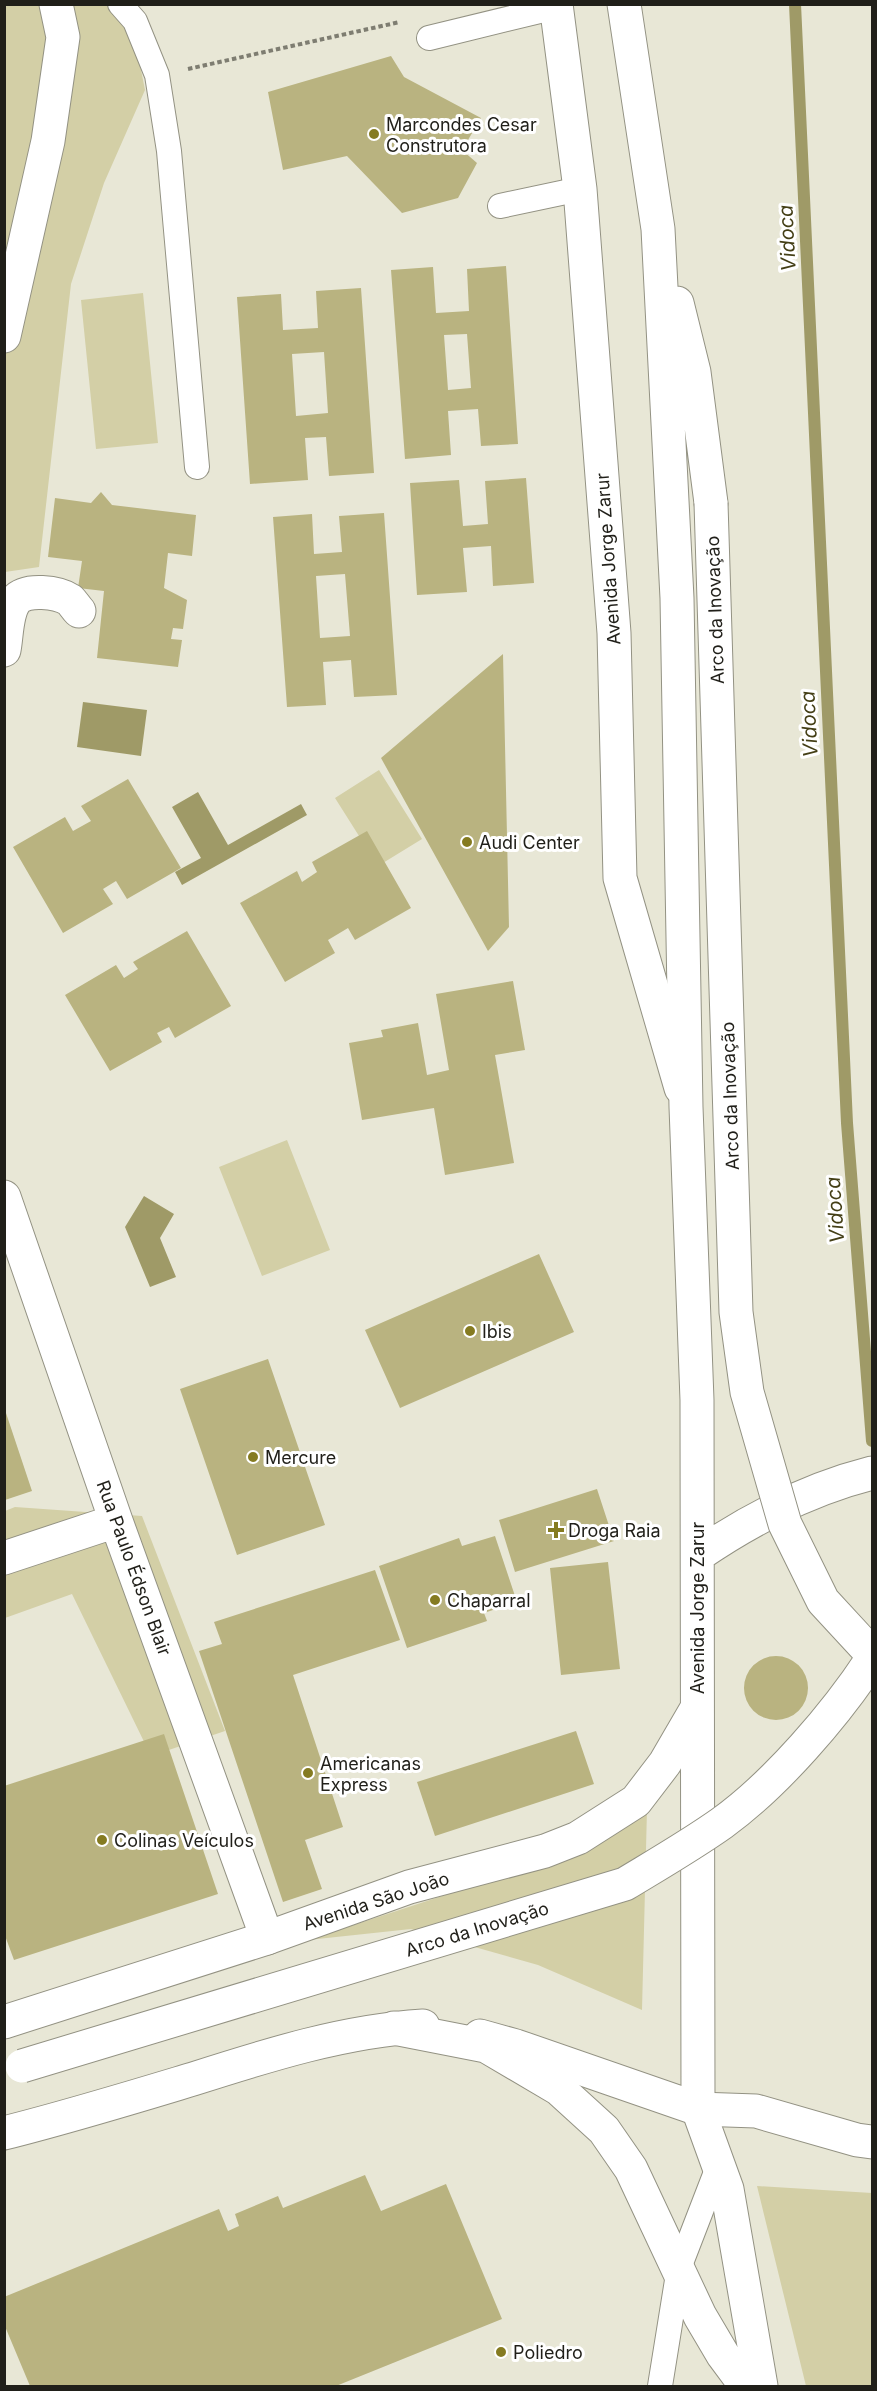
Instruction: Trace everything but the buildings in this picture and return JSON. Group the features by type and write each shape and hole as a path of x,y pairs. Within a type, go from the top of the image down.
{"main road":[{"path":"4,336 48,141 63,37 56,4"},
{"name":"Avenida Jorge Zarur","path":"624,4 658,229 678,598 686,1107 697,1400 698,2109 727,2189 761,2386"},
{"name":"Avenida Jorge Zarur","path":"556,6 580,189 614,633 620,878 686,1107"},
{"name":"Arco da Inovação","path":"658,229 694,372 711,503 736,1312 740,1352 747,1392 785,1524 823,1601 873,1654"},
{"path":"4,650 10,610 16,599 25,594 43,593 64,598 79,611"},
{"name":"Rua Paulo Édson Blair","path":"4,1197 116,1521 267,1938"},
{"path":"698,1555 742,1525 841,1481 873,1473"},
{"path":"4,1558 116,1521"},
{"name":"Arco da Inovação","path":"13,2070 625,1884 692,1844 741,1808 799,1752 844,1699 873,1659"},
{"name":"Avenida São João","path":"4,2022 267,1938 409,1887 545,1851 578,1838 636,1801 665,1763 697,1708"},
{"path":"4,2133 76,2115 284,2050 394,2028 428,2026 460,2030 516,2046 698,2109 756,2111 857,2140 873,2142"},
{"path":"394,2028 486,2046 559,2089 604,2130 631,2169 700,2316 723,2355 746,2386"}],"lane":[{"path":"120,4 135,21 157,75 169,151 197,466"},
{"path":"429,38 556,6"},
{"path":"500,206 580,189"},
{"path":"660,2386 679,2268 718,2167"}],"path":[{"path":"157,75 408,20"}],"shaded area":[{"path":"5,5 128,5 145,90 104,183 71,284 39,567 5,572"},
{"path":"143,293 158,443 96,449 81,300"},
{"path":"83,702 147,710 141,756 77,747"},
{"path":"379,770 422,839 378,866 335,798"},
{"path":"198,792 228,845 301,804 307,815 182,885 175,872 201,858 172,807"},
{"path":"287,1140 330,1250 262,1276 219,1167"},
{"path":"144,1196 174,1214 160,1238 176,1277 150,1287 125,1227"},
{"path":"15,1507 142,1516 225,1731 151,1756 72,1594 5,1618 5,1511"},
{"path":"647,1809 642,2010 538,1965 411,1929 308,1940 573,1853"},
{"path":"757,2186 872,2193 872,2386 806,2386"}],"waterway":[{"name":"Vidoca","path":"795,4 847,1123 872,1441"}],"place":[{"name":"Marcondes Cesar Construtora","path":"374,134"},
{"name":"Audi Center","path":"467,842"},
{"name":"Ibis","path":"470,1331"},
{"name":"Mercure","path":"253,1457"},
{"name":"Droga Raia","path":"556,1530"},
{"name":"Chaparral","path":"435,1600"},
{"name":"Americanas Express","path":"308,1773"},
{"name":"Colinas Veículos","path":"102,1840"},
{"name":"Poliedro","path":"501,2352"}]}
